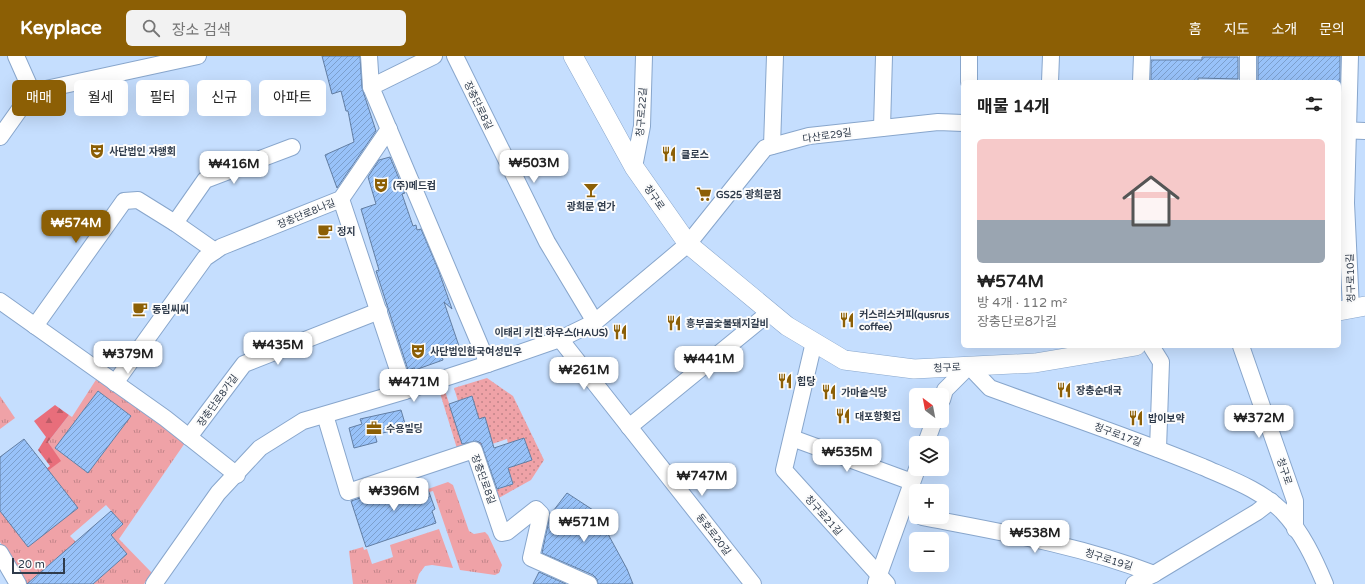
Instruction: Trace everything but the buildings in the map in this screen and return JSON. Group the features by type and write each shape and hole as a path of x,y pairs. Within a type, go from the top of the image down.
{"street":[{"path":"16,56 27,80"},
{"path":"66,84 195,56"},
{"path":"369,56 371,87 488,364"},
{"path":"371,87 434,56"},
{"name":"장충단로8길","path":"455,56 547,242 595,322"},
{"name":"청구로","path":"573,56 634,167 688,244 787,326 844,360 914,369 1035,363 1124,348"},
{"name":"청구로22길","path":"634,167 642,126 644,56"},
{"path":"772,146 775,56"},
{"path":"882,128 884,56"},
{"path":"968,80 969,56"},
{"path":"1050,80 1051,56"},
{"path":"1141,80 1142,56"},
{"path":"1248,56 1248,80"},
{"name":"청구로10길","path":"1350,56 1343,130 1352,308"},
{"path":"0,137 15,116"},
{"name":"다산로29길","path":"688,244 765,148 810,136 938,122 961,123"},
{"name":"장충단로8나길","path":"115,383 205,258 221,247 341,200 389,129"},
{"path":"1343,130 1365,131"},
{"path":"175,223 205,180 292,147"},
{"path":"35,326 124,201 138,200 175,223 215,251"},
{"path":"341,200 405,391"},
{"path":"154,584 218,493 237,475 260,448 303,421 405,391 560,339 595,322 688,244"},
{"path":"0,301 115,383 237,475"},
{"name":"장충단로8가길","path":"189,438 244,364 379,312"},
{"path":"629,427 770,312"},
{"name":"동호로20길","path":"560,339 753,584"},
{"name":"청구로21길","path":"814,342 784,470 880,581"},
{"path":"1152,348 1161,362 1158,449"},
{"name":"청구로","path":"1242,348 1295,501 1295,529"},
{"path":"948,388 968,366"},
{"name":"청구로17길","path":"968,366 990,388 1158,449 1242,484 1271,501 1282,512 1310,550 1325,584"},
{"name":"장충단로8길","path":"325,415 348,492 474,450 502,533 507,532 536,509 541,514 531,558 589,584"},
{"path":"792,438 909,474"},
{"path":"880,581 908,514 914,476"},
{"path":"1134,584 1154,574 1257,512 1271,501"},
{"name":"청구로19길","path":"949,523 1076,549 1128,564 1154,574"},
{"path":"0,553 18,584"}],"green space":[{"path":"101,372 189,437 119,539 152,573 144,584 93,584 127,554 111,535 123,524 106,505 70,536 77,543 82,584 59,556 30,581 32,584 25,584 0,542 0,506 60,461 48,442 69,415 72,417","holes":["98,391 131,416 88,473 55,448"]},
{"path":"487,378 513,396 544,460 531,480 497,499 493,491 513,484 508,468 531,460 524,438 508,444 507,439 459,455 440,393 445,391 464,448 484,441 472,396 458,401 454,388"},
{"path":"0,396 15,418 0,429"},
{"path":"55,405 69,415 48,442 61,461 7,501 6,500 50,466 38,450 46,437 34,421"},
{"path":"448,482 453,485 469,531 474,534 485,532 488,535 502,565 499,573 495,575 460,570 433,491 429,492 428,489"},
{"path":"439,529 453,568 432,565 425,566 419,574 416,584 353,584 349,551 363,547 364,550 367,549 372,564 393,557 390,545"}],"place":[{"name":"사단법인 자행회","path":"97,151"},
{"name":"클로스","path":"669,154"},
{"name":"(주)메드컴","path":"381,185"},
{"name":"광희문 연가","path":"591,190"},
{"name":"GS25 광희문점","path":"704,194"},
{"name":"정지","path":"325,231"},
{"name":"동림씨씨","path":"140,309"},
{"name":"커스러스커피(qusrus coffee)","path":"847,320"},
{"name":"흥부골숯불돼지갈비","path":"674,323"},
{"name":"이태리 키친 하우스(HAUS)","path":"620,332"},
{"name":"사단법인한국여성민우","path":"418,351"},
{"name":"힙당","path":"785,381"},
{"name":"장충순대국","path":"1064,390"},
{"name":"가마솥식당","path":"829,392"},
{"name":"대포항횟집","path":"843,416"},
{"name":"밥이보약","path":"1136,418"},
{"name":"수용빌딩","path":"374,428"}]}
